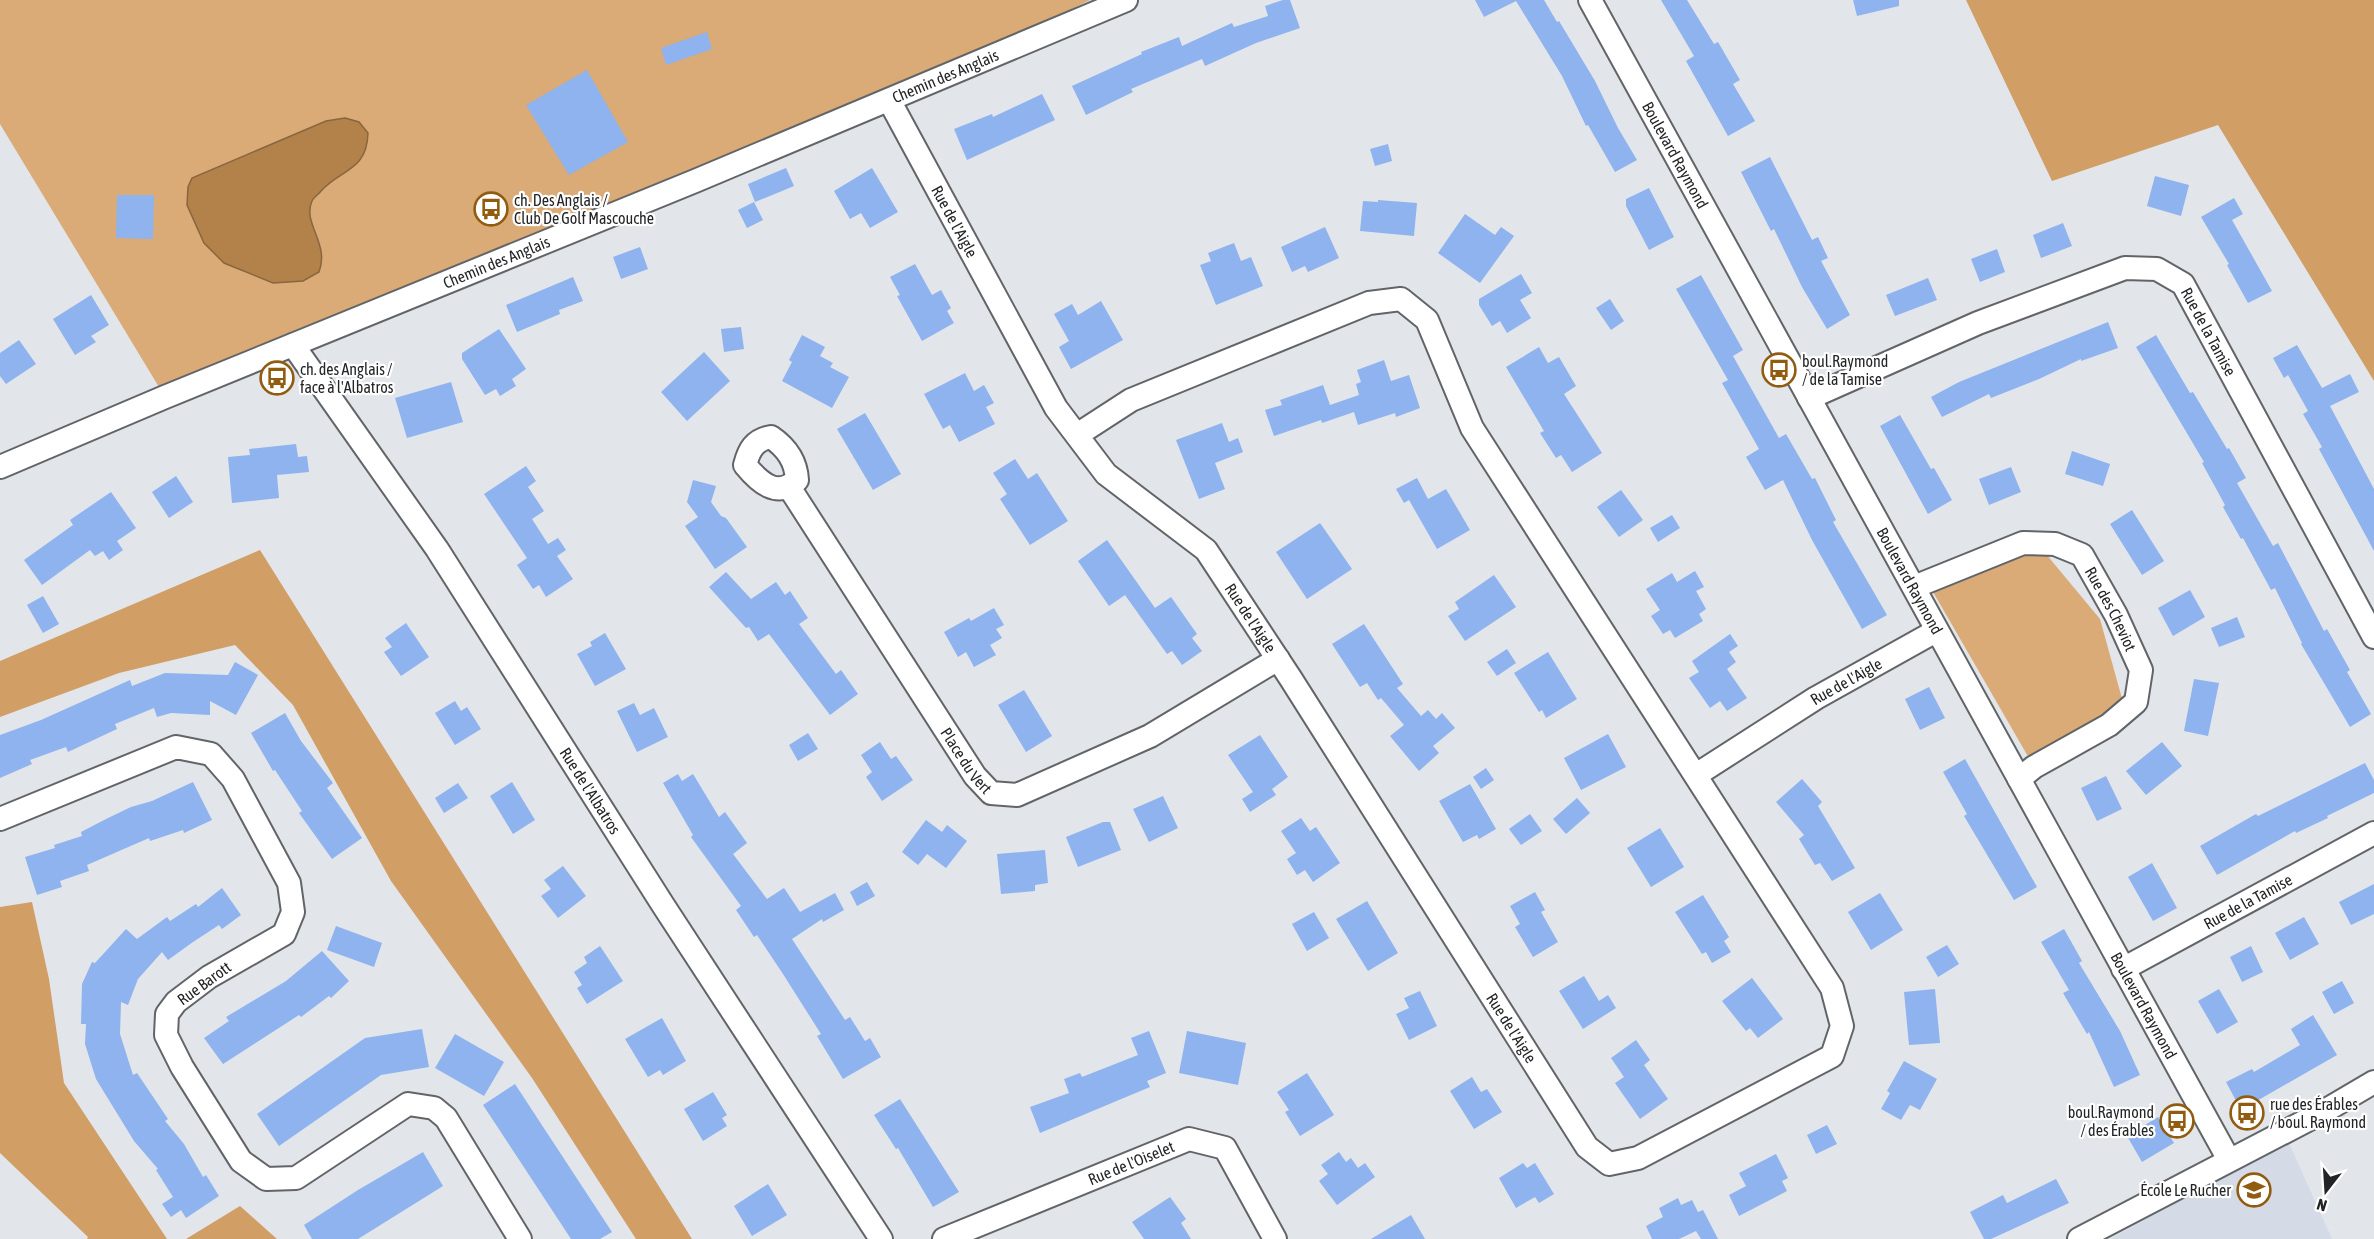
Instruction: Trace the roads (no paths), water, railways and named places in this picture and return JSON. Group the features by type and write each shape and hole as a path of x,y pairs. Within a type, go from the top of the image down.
{"street":[{"name":"Chemin des Anglais","path":"0,467 1126,0"},
{"name":"Boulevard Raymond","path":"1590,0 2229,1160"},
{"name":"Rue de l'Aigle","path":"889,100 1056,408 1106,474 1206,550 1278,659 1587,1147 1609,1164 1638,1158 1832,1056 1842,1026 1832,988 1472,428 1427,320 1401,299 1369,303 1131,400 1077,435"},
{"name":"Rue de la Tamise","path":"1809,398 1978,323 2125,268 2157,269 2183,284 2374,638"},
{"name":"Rue de l'Albatros","path":"293,345 437,549 663,905 881,1239"},
{"name":"Place du Vert","path":"789,487 975,776 991,793 1017,795 1150,736 1278,659"},
{"name":"Rue des Cheviot","path":"1914,587 2023,543 2055,544 2082,555 2116,615 2141,670 2136,702 2109,725 2034,767 2019,779"},
{"name":"Rue de l'Aigle","path":"1696,775 1816,698 1936,631"},
{"name":"Rue Barott","path":"0,819 176,747 212,754 233,779 289,883 293,912 284,934 241,957 195,986 176,1002 167,1014 166,1035 171,1046 241,1161 266,1179 296,1178 408,1104 434,1108 446,1118 520,1239"},
{"name":"Rue de la Tamise","path":"2123,969 2374,833"},
{"path":"2079,1239 2323,1112 2374,1082"},
{"name":"Rue de l'Oiselet","path":"944,1239 1189,1139 1225,1148 1275,1239"}],"place":[{"name":"ch. Des Anglais / Club De Golf Mascouche","path":"491,209"},
{"name":"boul.Raymond / de la Tamise","path":"1779,370"},
{"name":"ch. des Anglais / face à l'Albatros","path":"277,378"},
{"name":"rue des Érables / boul. Raymond","path":"2247,1113"},
{"name":"boul.Raymond / des Érables","path":"2177,1121"},
{"name":"École Le Rucher","path":"2254,1190"}]}
